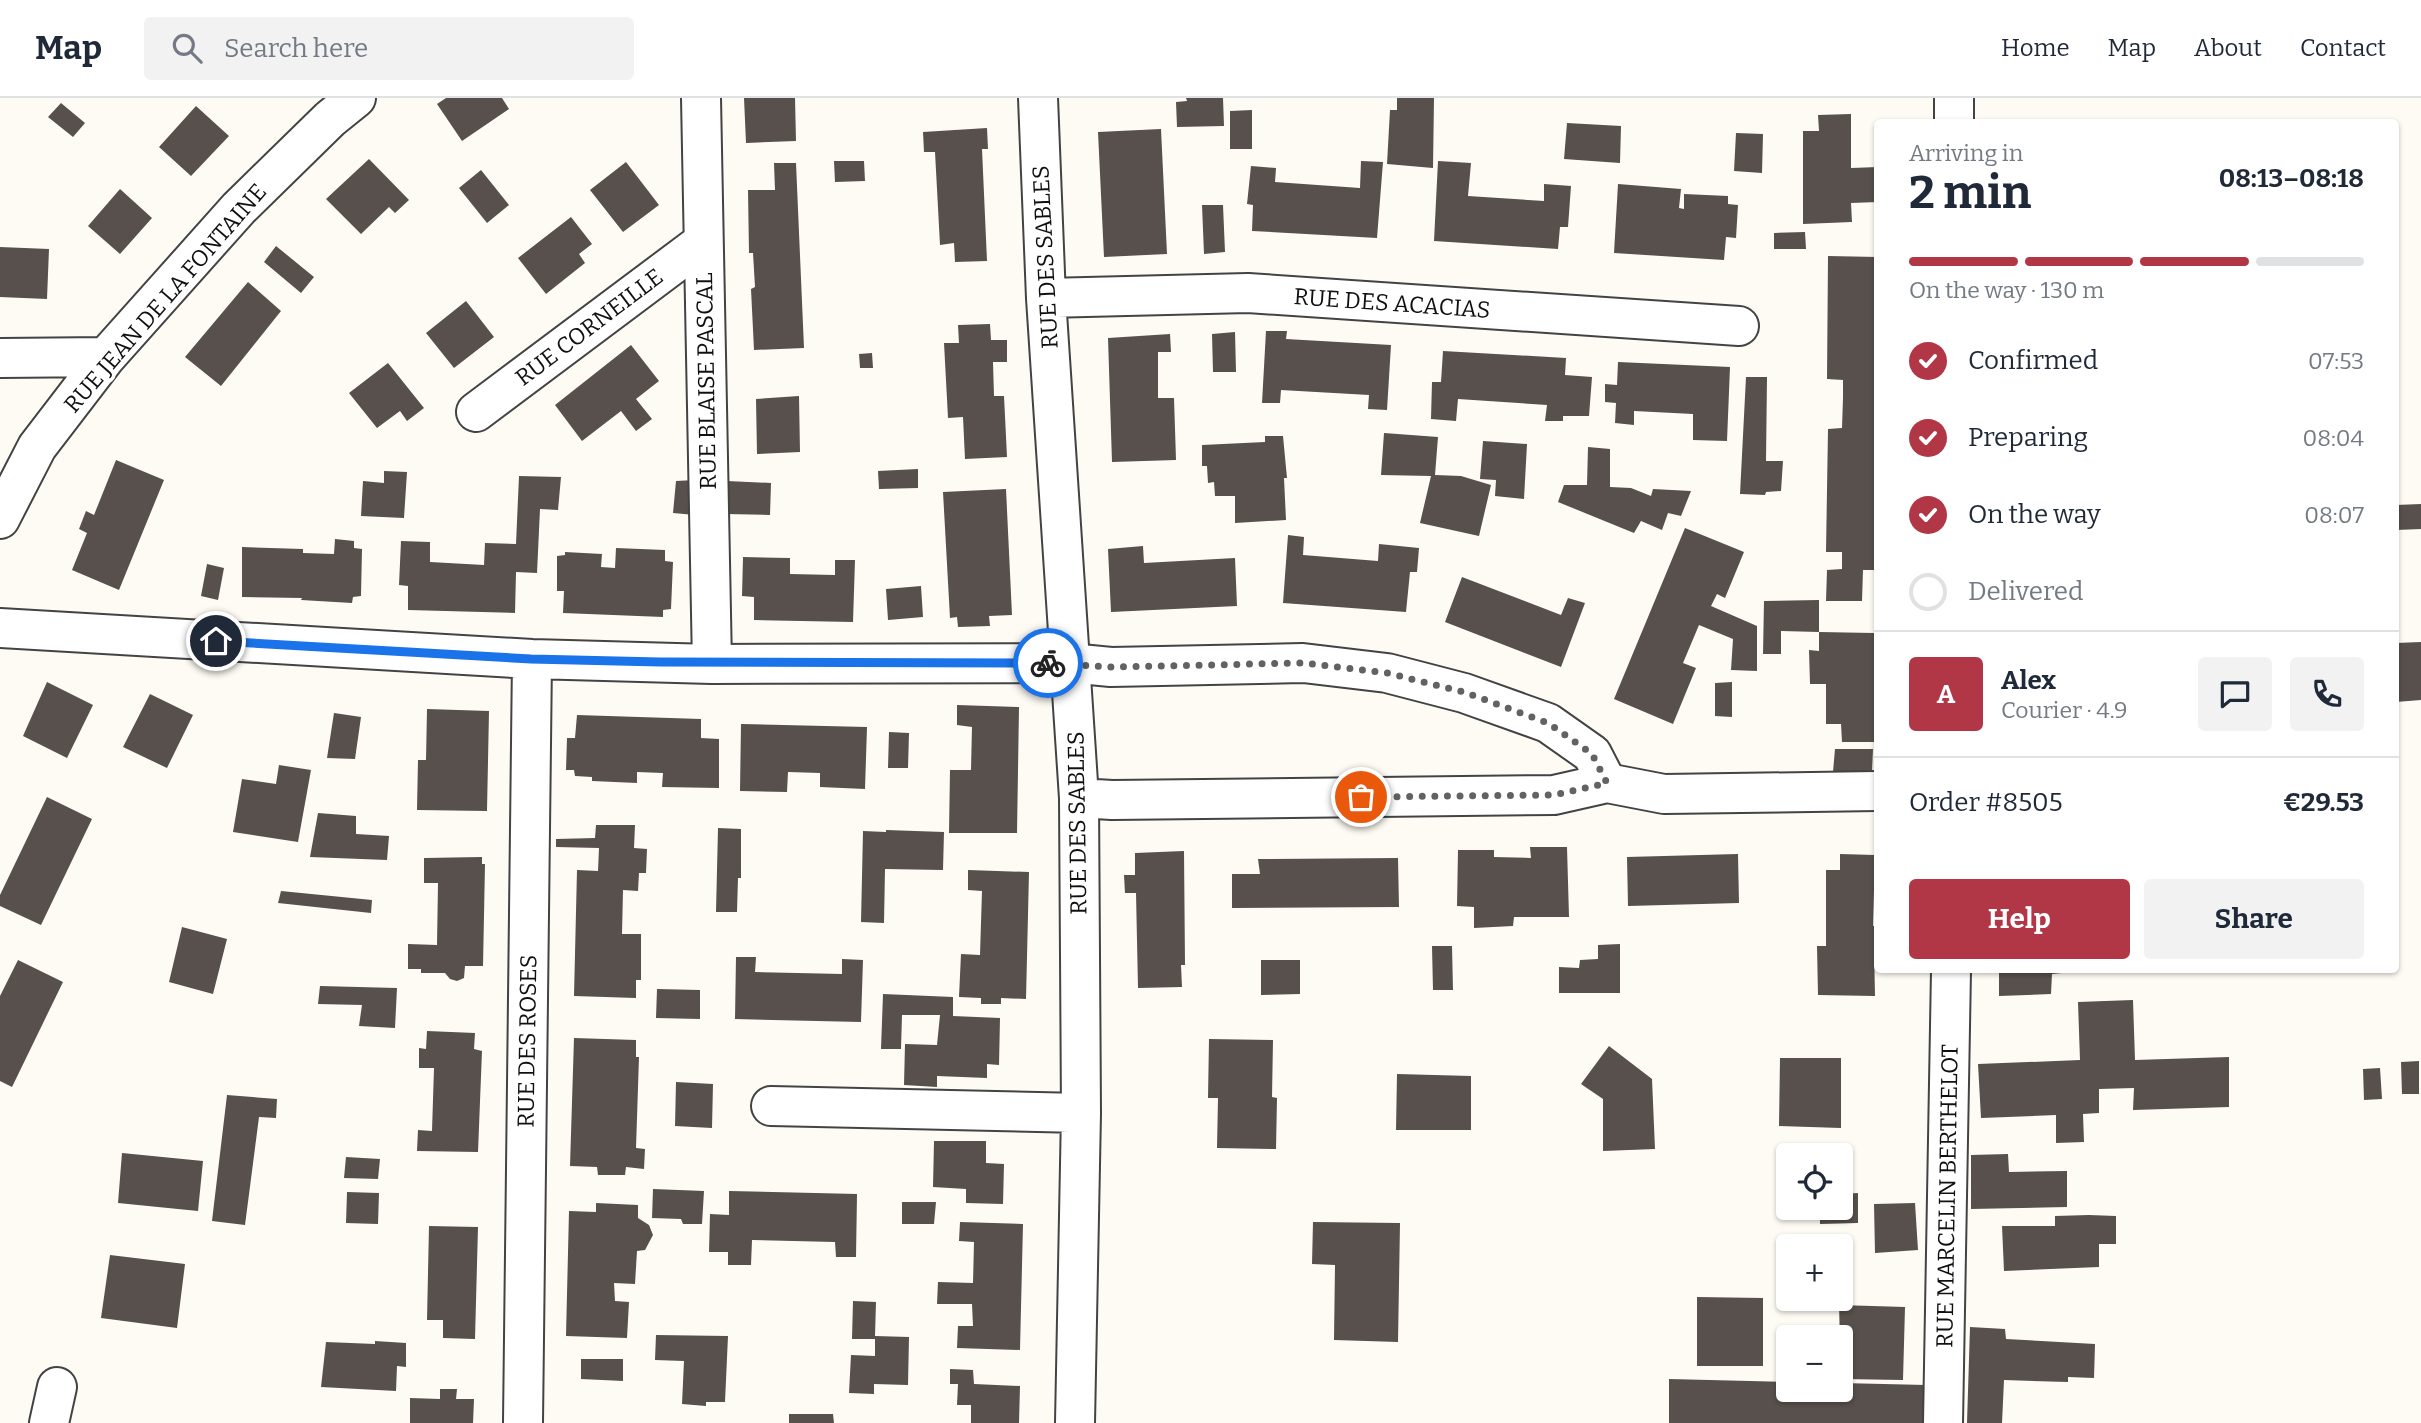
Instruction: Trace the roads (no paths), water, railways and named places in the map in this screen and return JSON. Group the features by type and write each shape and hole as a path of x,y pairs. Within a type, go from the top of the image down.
{"street":[{"name":"RUE JEAN DE LA FONTAINE","path":"0,519 37,447 106,357 239,208 330,119 356,98"},
{"name":"RUE BLAISE PASCAL","path":"701,98 712,664"},
{"name":"RUE DES SABLES","path":"1038,98 1046,298 1079,798 1081,1113 1075,1423"},
{"path":"1954,98 1954,119"},
{"name":"RUE CORNEILLE","path":"476,412 703,242"},
{"name":"RUE DES ACACIAS","path":"1046,298 1248,293 1738,327"},
{"path":"0,358 106,357"},
{"path":"0,628 531,659 712,664 1070,663 1111,667 1303,663 1387,673 1464,692 1548,723 1592,754 1607,783"},
{"name":"RUE DES ROSES","path":"523,1423 531,659"},
{"path":"1079,798 1112,800 1554,795 1607,783 1664,794 1874,792"},
{"name":"RUE MARCELIN BERTHELOT","path":"1943,1423 1951,973"},
{"path":"771,1105 1081,1113"}]}
